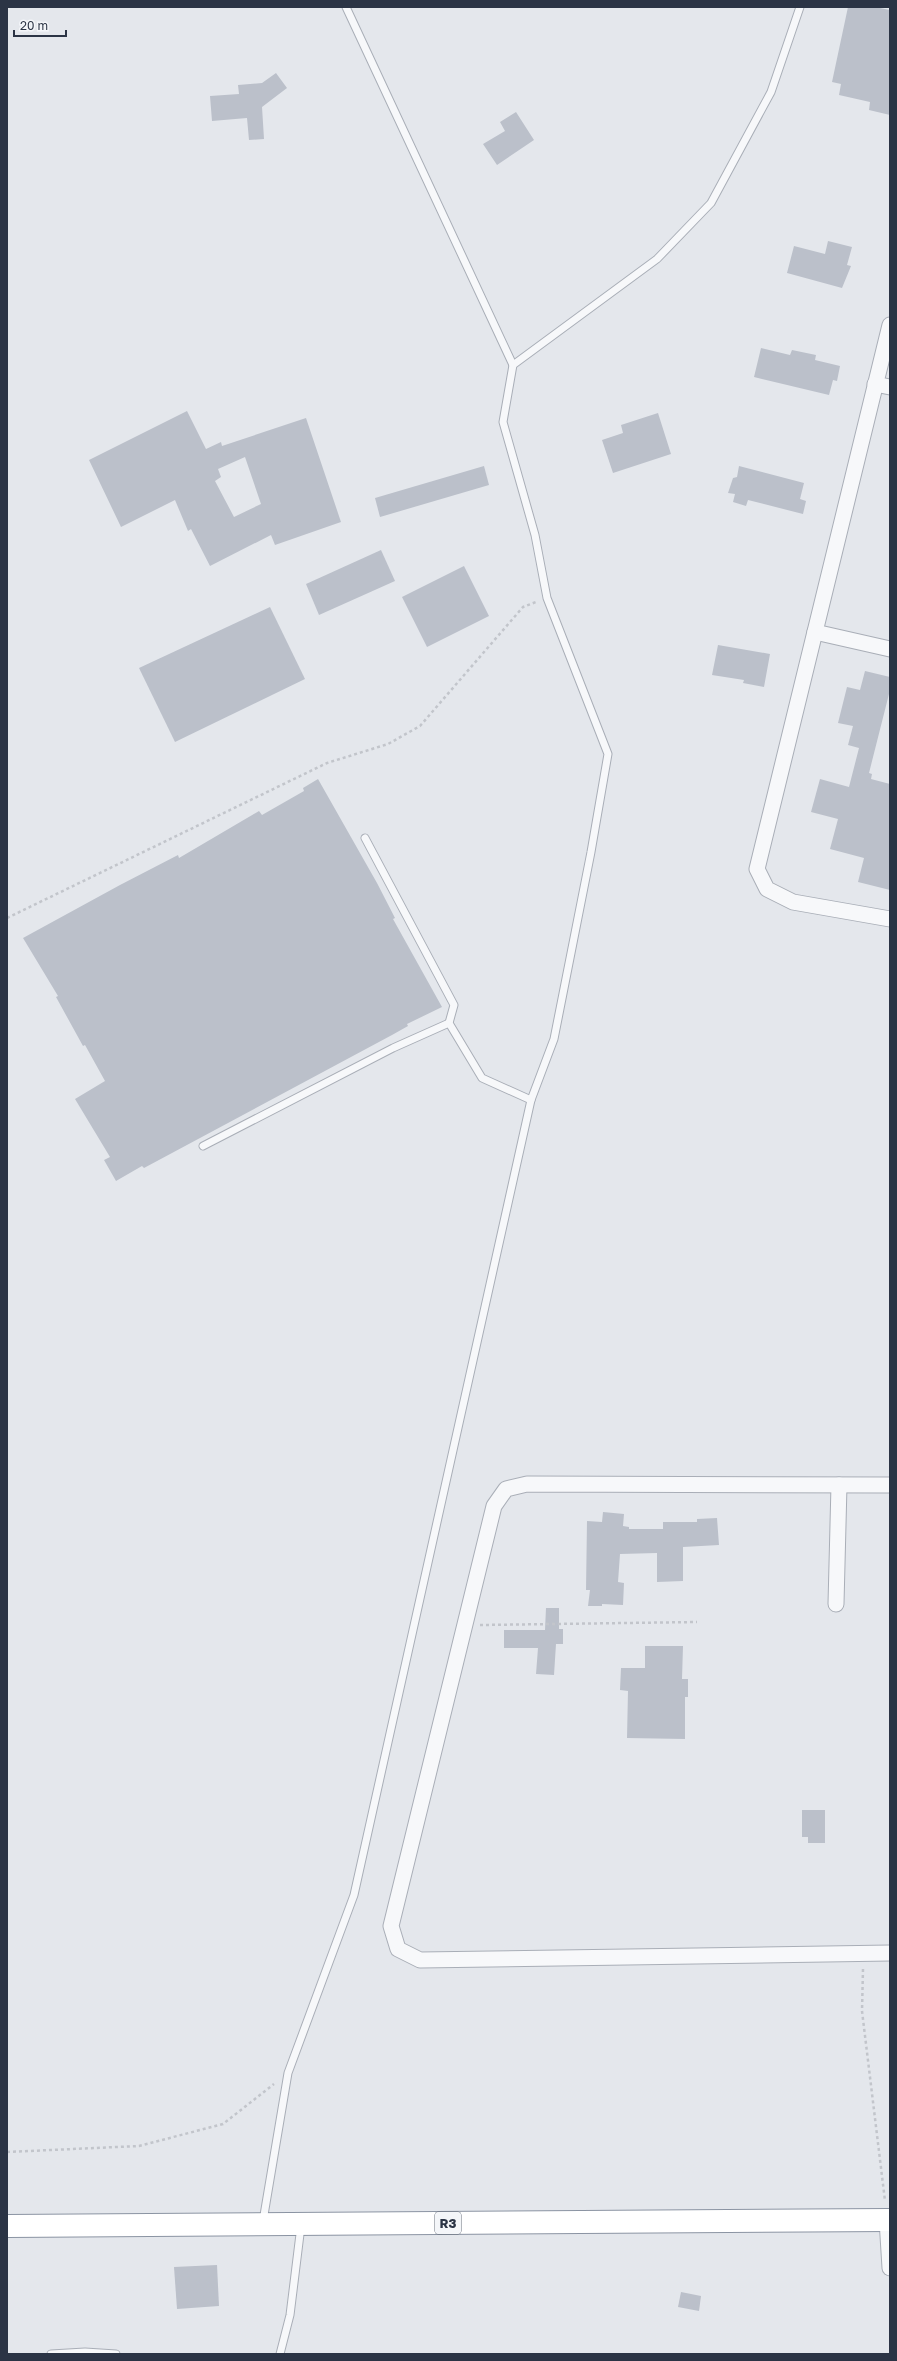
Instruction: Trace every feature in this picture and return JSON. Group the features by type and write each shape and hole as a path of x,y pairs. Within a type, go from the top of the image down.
{"highway":[{"name":"R3","path":"7,2226 262,2223 301,2225 888,2220"}],"street":[{"path":"890,325 758,869 767,889 793,902 890,919"},
{"path":"875,384 890,388"},
{"path":"816,632 890,649"},
{"path":"890,1485 527,1484 506,1489 494,1506 391,1926 398,1949 420,1960 864,1953 890,1954"},
{"path":"836,1604 839,1485"},
{"path":"888,2220 890,2268"}],"lane":[{"path":"262,2223 288,2072 354,1895 531,1100 554,1039 592,852 608,754 547,598 535,535 503,422 513,365 346,7"},
{"path":"513,365 657,259 711,203 771,92 800,7"},
{"path":"365,838 454,1005 449,1023 482,1078 531,1100"},
{"path":"203,1146 393,1048 449,1023"},
{"path":"280,2354 290,2315 301,2225"},
{"path":"51,2354 85,2352 116,2354"}],"path":[{"path":"7,918 327,763 388,744 420,726 523,607 547,598"},
{"path":"464,1625 697,1622"},
{"path":"864,1953 862,2011 888,2220"},
{"path":"7,2152 139,2146 223,2124 288,2072"}],"building":[{"path":"848,7 875,7 890,10 890,115 869,110 870,102 839,95 841,84 832,82"},
{"path":"276,73 287,88 262,107 264,139 249,140 247,118 212,121 210,96 239,94 238,85 262,83"},
{"path":"516,112 534,140 497,165 483,144 505,131 500,122"},
{"path":"828,241 852,247 847,265 851,266 842,288 787,273 794,246 825,254"},
{"path":"761,348 790,355 792,350 816,355 815,360 840,366 837,381 833,380 829,395 754,377"},
{"path":"187,411 206,449 221,442 222,446 306,418 341,522 275,545 271,535 210,566 191,529 188,531 175,500 121,527 89,460","holes":["245,457 261,504 234,517 215,481 221,477 218,469"]},
{"path":"658,413 671,454 613,473 602,440 623,433 621,425"},
{"path":"484,466 489,485 380,517 375,498"},
{"path":"739,466 804,483 800,499 806,501 803,514 748,500 746,506 733,502 735,494 728,493 733,478 737,477"},
{"path":"381,550 395,581 319,615 306,584"},
{"path":"464,566 489,616 427,647 402,597"},
{"path":"270,607 305,679 175,742 139,668"},
{"path":"718,645 770,654 764,687 743,683 744,680 712,675"},
{"path":"865,671 890,677 890,690 869,773 872,774 871,779 890,784 890,890 858,882 864,858 830,849 838,819 811,812 820,779 849,787 859,748 848,745 853,726 838,723 847,687 860,690"},
{"path":"318,779 377,883 395,918 393,919 442,1007 407,1024 408,1026 392,1035 144,1168 142,1166 116,1181 104,1160 110,1157 75,1099 105,1081 85,1045 83,1046 56,997 58,996 23,938 178,855 179,858 259,811 262,815 304,791 303,788"},
{"path":"603,1512 624,1514 623,1526 629,1527 629,1529 663,1529 663,1522 697,1522 697,1519 717,1518 719,1545 683,1547 683,1581 657,1582 657,1553 620,1554 618,1582 624,1583 623,1605 602,1604 602,1606 588,1606 590,1590 586,1590 587,1521 602,1522"},
{"path":"546,1608 559,1608 559,1629 563,1629 563,1644 556,1644 554,1675 536,1674 538,1648 504,1648 504,1630 545,1630"},
{"path":"645,1646 683,1646 682,1679 688,1679 688,1697 685,1697 685,1739 627,1738 628,1691 620,1690 621,1668 645,1668"},
{"path":"802,1810 825,1810 825,1843 808,1843 808,1837 802,1837"},
{"path":"217,2265 219,2306 177,2309 174,2267"},
{"path":"681,2292 701,2296 699,2311 678,2307"}]}
